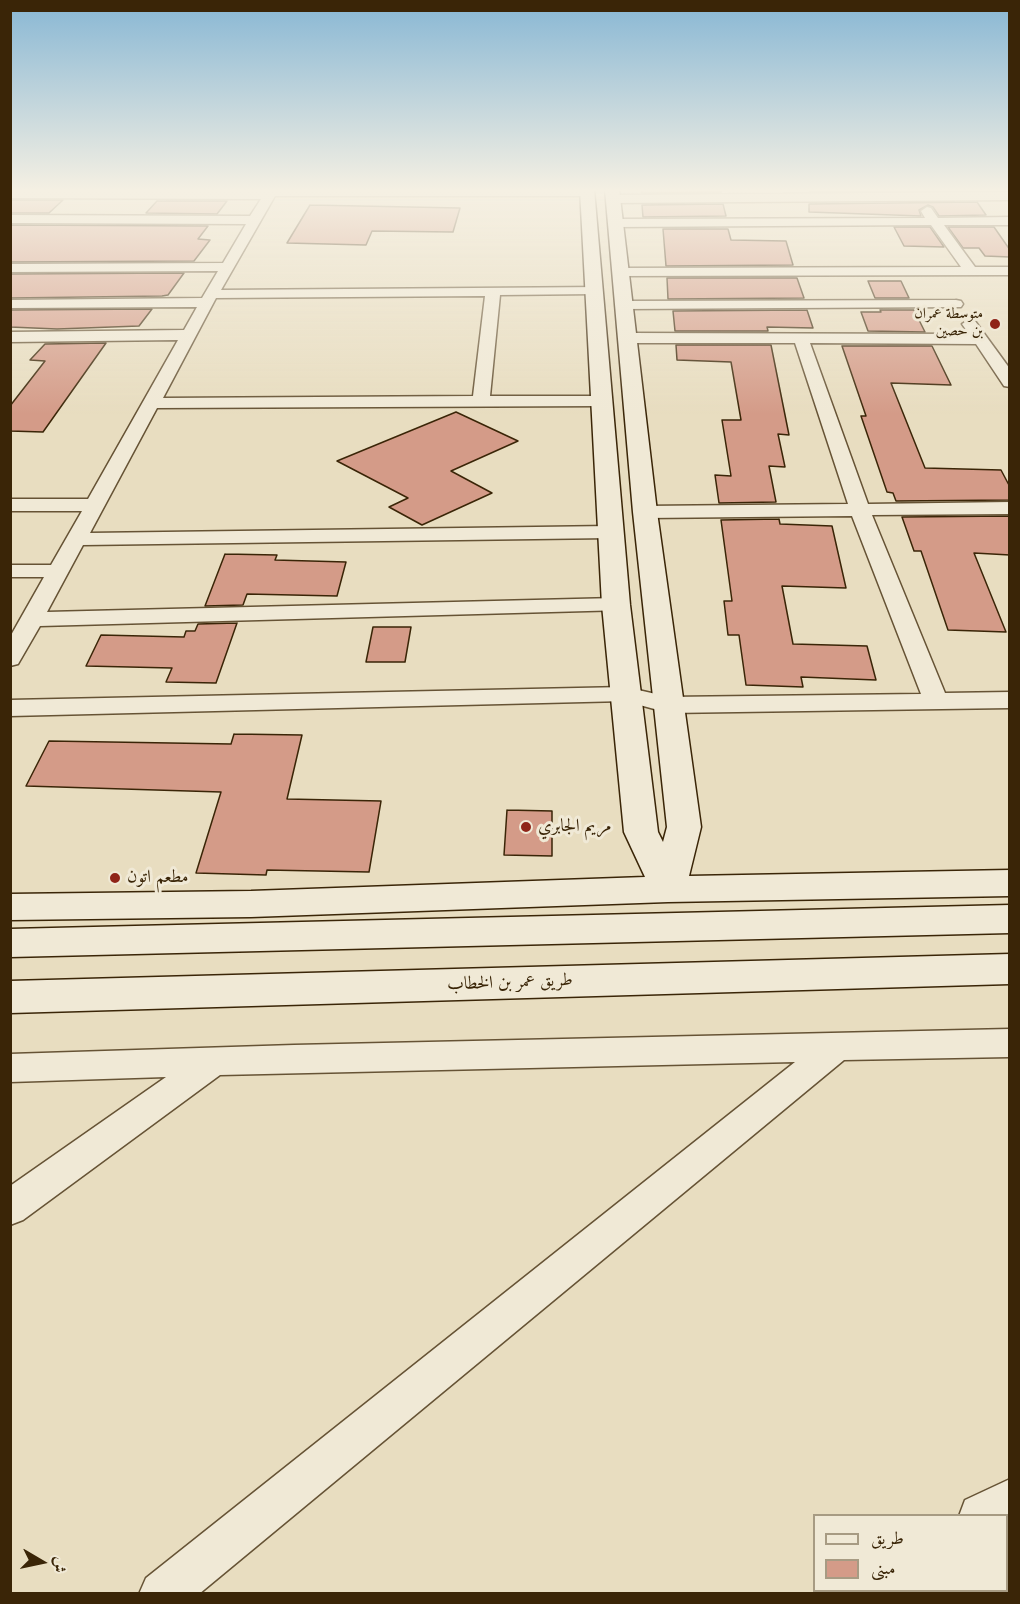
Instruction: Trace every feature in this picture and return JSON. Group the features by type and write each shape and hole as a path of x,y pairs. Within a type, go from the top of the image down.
{"street":[{"path":"10,659 230,264"},
{"path":"593,264 615,604 641,832 668,889"},
{"path":"620,264 645,512 684,827 668,889"},
{"path":"966,264 971,271"},
{"path":"10,268 228,267"},
{"path":"934,271 1010,382"},
{"path":"621,272 1010,271"},
{"path":"10,304 595,290"},
{"path":"481,402 493,291"},
{"path":"624,305 956,304"},
{"path":"11,337 189,335"},
{"path":"629,338 980,339"},
{"path":"801,339 860,510 936,701"},
{"path":"153,403 602,401"},
{"path":"10,505 95,505"},
{"path":"645,512 1010,508"},
{"path":"77,539 610,532"},
{"path":"10,571 58,571"},
{"path":"33,619 615,604"},
{"path":"10,708 625,694 669,705 1010,700"},
{"path":"10,907 263,903 668,889 1010,883"},
{"path":"753,888 1000,919"},
{"path":"10,942 1000,919"},
{"name":"طريق عمر بن الخطاب","path":"10,997 1010,969"},
{"path":"10,1068 1010,1043"},
{"path":"162,1593 838,1046"},
{"path":"10,1208 213,1062"},
{"path":"983,1514 1010,1501"}],"building":[{"path":"666,264 793,265 666,266"},
{"path":"184,273 168,295 162,296 10,298 10,274"},
{"path":"667,278 797,278 804,298 668,299"},
{"path":"868,281 901,281 909,298 875,298"},
{"path":"152,309 139,326 57,329 10,327 10,310"},
{"path":"807,310 813,328 767,327 768,331 675,331 673,311"},
{"path":"880,310 914,310 925,332 868,331 861,312 881,312"},
{"path":"106,343 43,432 10,431 10,406 45,361 30,360 45,344"},
{"path":"676,345 771,345 789,435 778,434 785,467 769,466 776,502 719,503 715,475 731,476 722,420 741,420 731,362 677,360"},
{"path":"842,346 932,346 951,385 891,383 925,468 1001,470 1010,487 1010,500 896,501 893,493 887,492 861,416 866,416"},
{"path":"456,412 518,441 451,471 492,493 422,525 389,507 408,498 337,461"},
{"path":"1010,516 1010,555 974,553 1006,632 948,630 921,551 914,551 902,517"},
{"path":"779,519 780,524 832,526 846,588 782,586 793,644 867,646 876,680 801,677 803,687 746,685 739,635 728,635 724,601 732,601 721,520"},
{"path":"225,554 277,555 275,560 346,562 337,596 247,594 243,605 205,606"},
{"path":"237,623 216,683 166,682 172,668 86,666 101,635 184,637 186,631 195,631 198,624"},
{"path":"373,627 411,627 405,662 366,662"},
{"path":"234,734 302,735 287,799 381,801 369,872 267,870 266,875 196,873 221,792 26,786 49,741 231,744"},
{"path":"507,810 552,811 552,856 504,855"}],"place":[{"name":"متوسطة عمران بن حصين","path":"995,324"},
{"name":"مريم الجابري","path":"526,827"},
{"name":"مطعم اتون","path":"115,878"}]}
